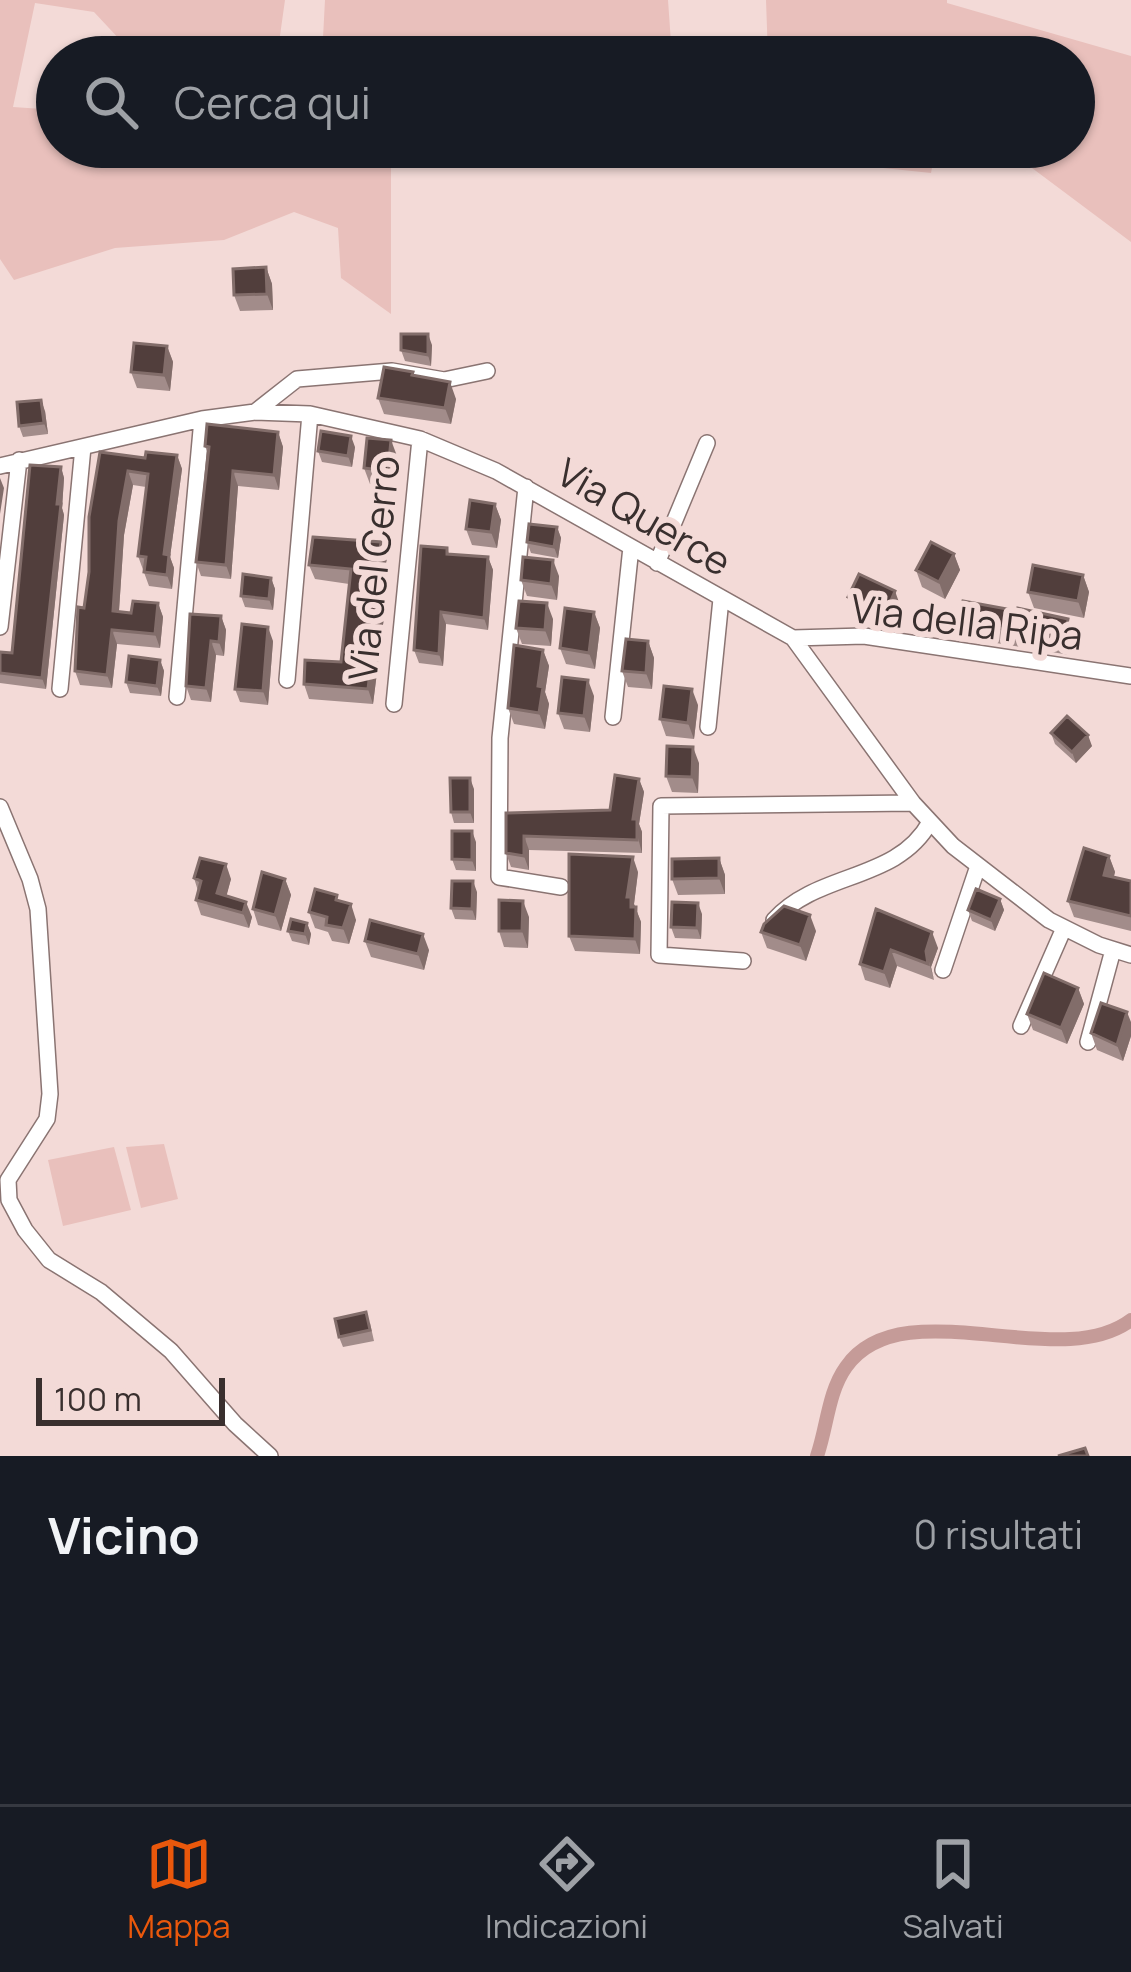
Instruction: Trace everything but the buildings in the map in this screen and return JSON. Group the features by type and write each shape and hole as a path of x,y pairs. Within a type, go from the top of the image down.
{"street":[{"path":"255,412 297,379 392,371 444,380 487,370"},
{"name":"Via Querce","path":"0,466 202,419 255,412 310,414 420,439 526,487 794,638 930,822 981,868 1064,928 1131,956"},
{"path":"286,680 310,414"},
{"path":"178,697 202,419"},
{"name":"Via del Cerro","path":"394,704 420,439"},
{"path":"657,563 707,443"},
{"path":"59,689 83,447"},
{"path":"0,627 19,460"},
{"path":"526,487 500,738 499,878 561,887"},
{"path":"613,717 631,547"},
{"path":"708,727 721,599"},
{"name":"Via della Ripa","path":"794,638 864,636 1131,676"},
{"path":"743,961 659,955 662,806 914,803"},
{"path":"0,807 38,909 50,1094 47,1119 8,1180 8,1200 49,1260 101,1292 171,1351 270,1456"},
{"path":"769,928 778,915 820,890 896,862 930,822"},
{"path":"958,951 981,868"},
{"path":"943,970 981,868"},
{"path":"1022,1026 1064,928"},
{"path":"1088,1042 1114,950"}],"shaded area":[{"path":"0,0 285,0 280,36 116,36 94,12 35,3 13,107 36,109 36,168 391,168 391,314 341,278 338,228 294,212 224,240 115,248 14,280 0,259"},
{"path":"325,0 668,0 671,36 323,36"},
{"path":"766,0 947,0 1062,36 767,36"},
{"path":"1095,46 1131,56 1131,242 1032,168 1095,168"},
{"path":"883,168 932,168 931,173"},
{"path":"164,1144 178,1199 141,1208 126,1147"},
{"path":"114,1147 131,1210 63,1226 48,1160"}],"waterway":[{"path":"817,1456 840,1377 871,1344 904,1334 942,1331 1064,1339 1100,1335 1131,1320"}]}
